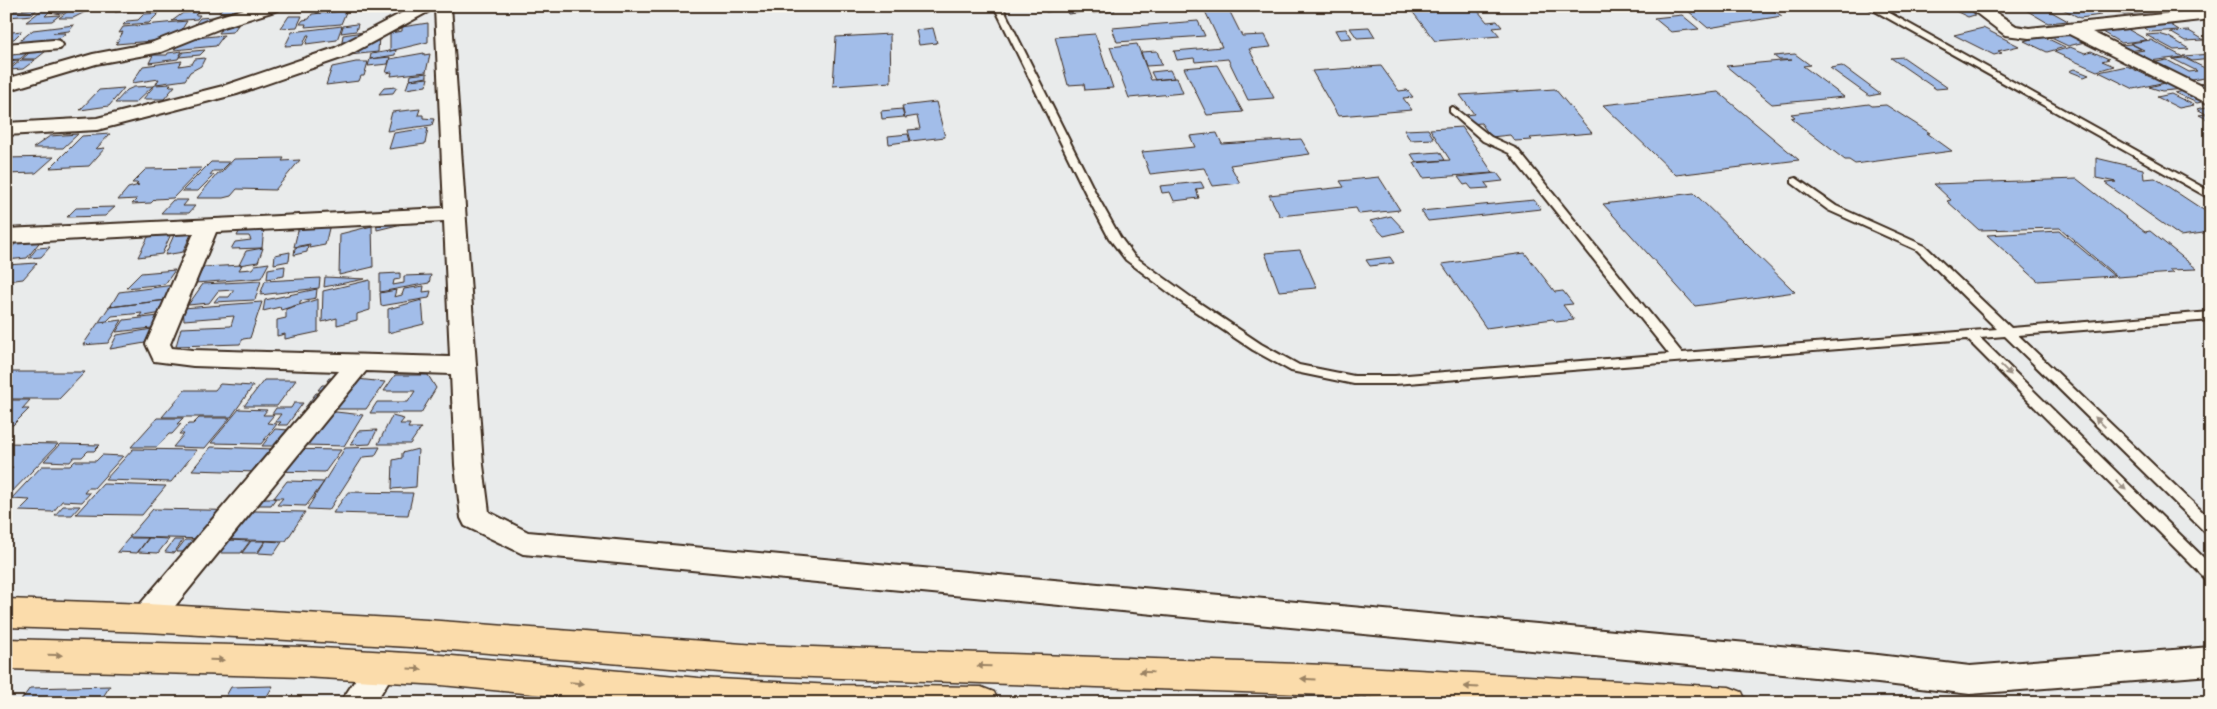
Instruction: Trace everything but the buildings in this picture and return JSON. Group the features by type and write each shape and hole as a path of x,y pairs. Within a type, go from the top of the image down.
{"highway":[{"path":"6,613 147,618 436,634 756,660 1259,677 1729,703"},
{"path":"8,656 116,655 382,666 698,694 834,701 981,703"}],"street":[{"path":"6,85 92,60 156,48 220,22 272,6"},
{"path":"6,129 97,124 230,90 341,52 428,6"},
{"path":"443,6 469,466 475,518 523,543 1858,667 1970,680 2211,661"},
{"path":"1975,6 2011,31 2029,32 2211,14"},
{"path":"2071,28 2211,99"},
{"path":"6,49 54,45"},
{"path":"6,236 455,214"},
{"path":"208,226 158,344 163,355 193,358 464,366"},
{"path":"147,618 359,363"},
{"path":"356,703 382,666"}],"lane":[{"path":"998,6 1115,238 1130,258 1188,301 1258,347 1295,368 1354,380 1395,380 2211,316"},
{"path":"1870,6 2211,196"},
{"path":"1453,110 1487,139 1513,151 1679,358"},
{"path":"1796,181 1832,208 1921,248 2211,529"},
{"path":"1971,336 2211,575"}]}
